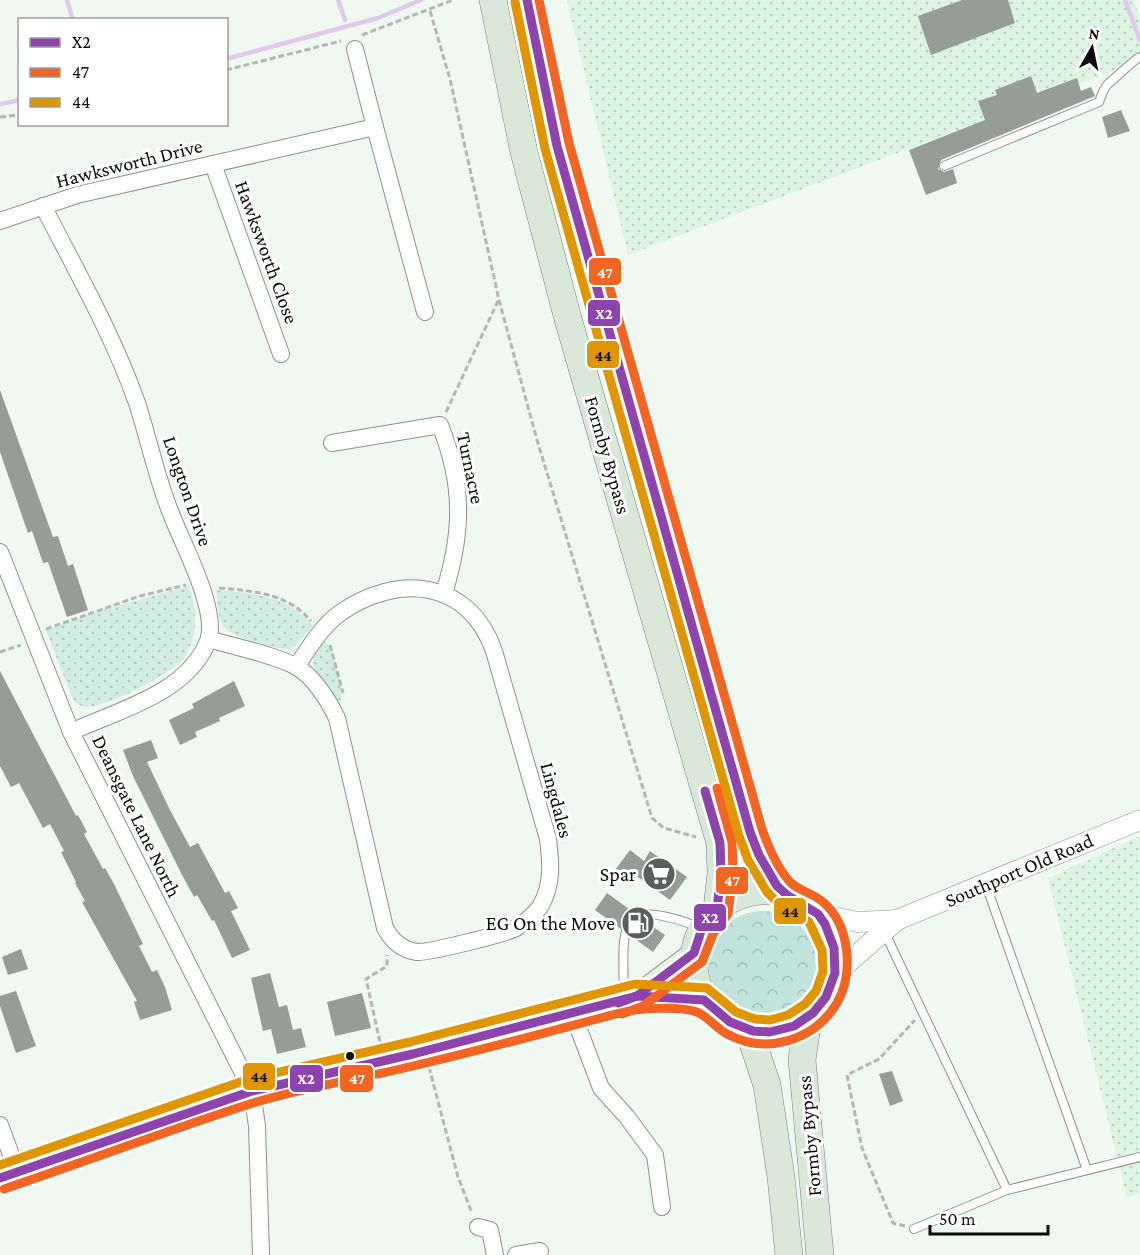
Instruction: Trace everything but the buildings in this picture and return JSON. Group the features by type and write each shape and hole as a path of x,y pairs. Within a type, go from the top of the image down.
{"highway":[{"name":"Formby Bypass","path":"493,0 524,152 568,319 720,843 721,873 704,930"},
{"name":"Formby Bypass","path":"527,0 557,146 597,296 738,790 760,859 784,893"},
{"path":"760,891 784,893 802,901 818,914 830,932 836,952 835,974 830,991 808,1018 780,1030 742,1036 732,1025 695,999 695,977 704,930 737,896 760,891"},
{"name":"Formby Bypass","path":"808,1018 802,1060 820,1255"},
{"name":"Formby Bypass","path":"742,1036 767,1085 782,1177 789,1255"}],"main road":[{"path":"630,999 704,930"},
{"path":"9,1175 252,1090 385,1061 630,999 695,999"}],"street":[{"path":"350,43 425,312"},
{"name":"Hawksworth Drive","path":"0,221 77,195 375,126"},
{"name":"Hawksworth Close","path":"213,164 281,354"},
{"name":"Longton Drive","path":"43,206 78,275 136,401 171,514 201,585 208,610 209,639"},
{"name":"Turnacre","path":"332,443 440,425 458,485 460,513 458,541 444,593"},
{"name":"Deansgate Lane North","path":"0,552 71,732 252,1090 257,1126 261,1255"},
{"name":"Lingdales","path":"296,667 321,632 339,614 367,598 394,589 416,588 444,593 474,616 490,639 548,839 551,867 549,887 539,908 513,929 420,952 398,944 389,935"},
{"path":"71,732 169,688 194,666 209,639 296,667 309,676 329,702 337,718 369,860 389,935"},
{"name":"Southport Old Road","path":"890,925 1140,820"},
{"path":"818,914 858,922 890,925"},
{"path":"835,974 890,925"},
{"path":"573,1014 601,1088 627,1117 655,1155 662,1207"},
{"path":"0,1125 9,1175"},
{"path":"478,1227 490,1230 495,1255"},
{"path":"516,1255 540,1251"}],"lane":[{"path":"944,166 1098,102 1106,86 1140,57"},
{"path":"986,885 1087,1170"},
{"path":"630,999 623,934 631,919 643,913 652,913 704,930"},
{"path":"890,925 922,1012 1007,1190"},
{"path":"914,1229 1007,1190 1140,1157"}],"path":[{"path":"228,69 350,43 453,0"},
{"path":"430,11 450,79 499,300 537,441 652,818 664,828 720,843"},
{"path":"0,117 18,115"},
{"path":"440,425 499,300"},
{"path":"0,652 26,643 43,630 165,588 201,585 249,591 285,599 301,609 321,632 333,651 344,699"},
{"path":"385,1061 366,979 387,966 389,935"},
{"path":"695,999 742,1036"},
{"path":"914,1229 893,1223 862,1148 847,1075 879,1059 922,1012"},
{"path":"425,1051 458,1177 478,1227"}],"green space":[{"path":"567,0 1134,0 1140,19 1140,61 628,255"},
{"path":"1140,836 1140,1193 1127,1198 1048,878"},
{"path":"763,911 784,915 801,927 813,944 817,965 813,986 801,1003 784,1015 763,1019 742,1015 725,1003 713,986 709,965 713,944 725,927 742,915"}],"shaded area":[{"path":"189,586 194,604 195,623 192,641 184,658 153,681 107,702 85,707 73,700 46,630 103,610"},
{"path":"216,590 257,595 281,602 292,607 313,626 295,646 289,649 263,645 242,638 226,629 222,624 218,612"},
{"path":"324,640 336,664 341,693 340,711 313,665 313,655"}],"waterway":[{"path":"67,0 72,18"},
{"path":"338,0 345,20"},
{"path":"228,58 378,18 421,0"},
{"path":"1125,0 1140,40"},
{"path":"0,104 18,100"}],"transit line":[{"name":"X2","path":"0,1178 252,1091 413,1054 637,996 704,1000 730,1022 753,1031 770,1032 794,1026 813,1013 826,997 835,973 834,948 825,924 818,914 777,886 759,855 750,832 557,146 527,0"},
{"name":"47","path":"4,1189 273,1097 439,1060 620,1013 658,1008 689,1010 697,1012 723,1032 742,1040 773,1043 788,1041 816,1027 837,1003 846,978 844,936 839,923 823,902 794,885 785,876 773,857 762,829 569,143 539,0"},
{"name":"44","path":"0,1165 249,1079 410,1042 635,984 707,988 736,1012 755,1019 770,1020 788,1015 805,1004 816,991 823,971 822,950 809,922 780,905 767,892 748,860 739,836 545,149 515,2"},
{"name":"47","path":"622,1014 643,1006 702,962 713,934 728,914 733,874 732,842 717,788"},
{"name":"X2","path":"618,1003 637,996 694,953 702,928 717,909 721,873 720,843 705,791"}],"place":[{"name":"Spar","path":"659,874"},
{"name":"EG On the Move","path":"638,923"}]}
